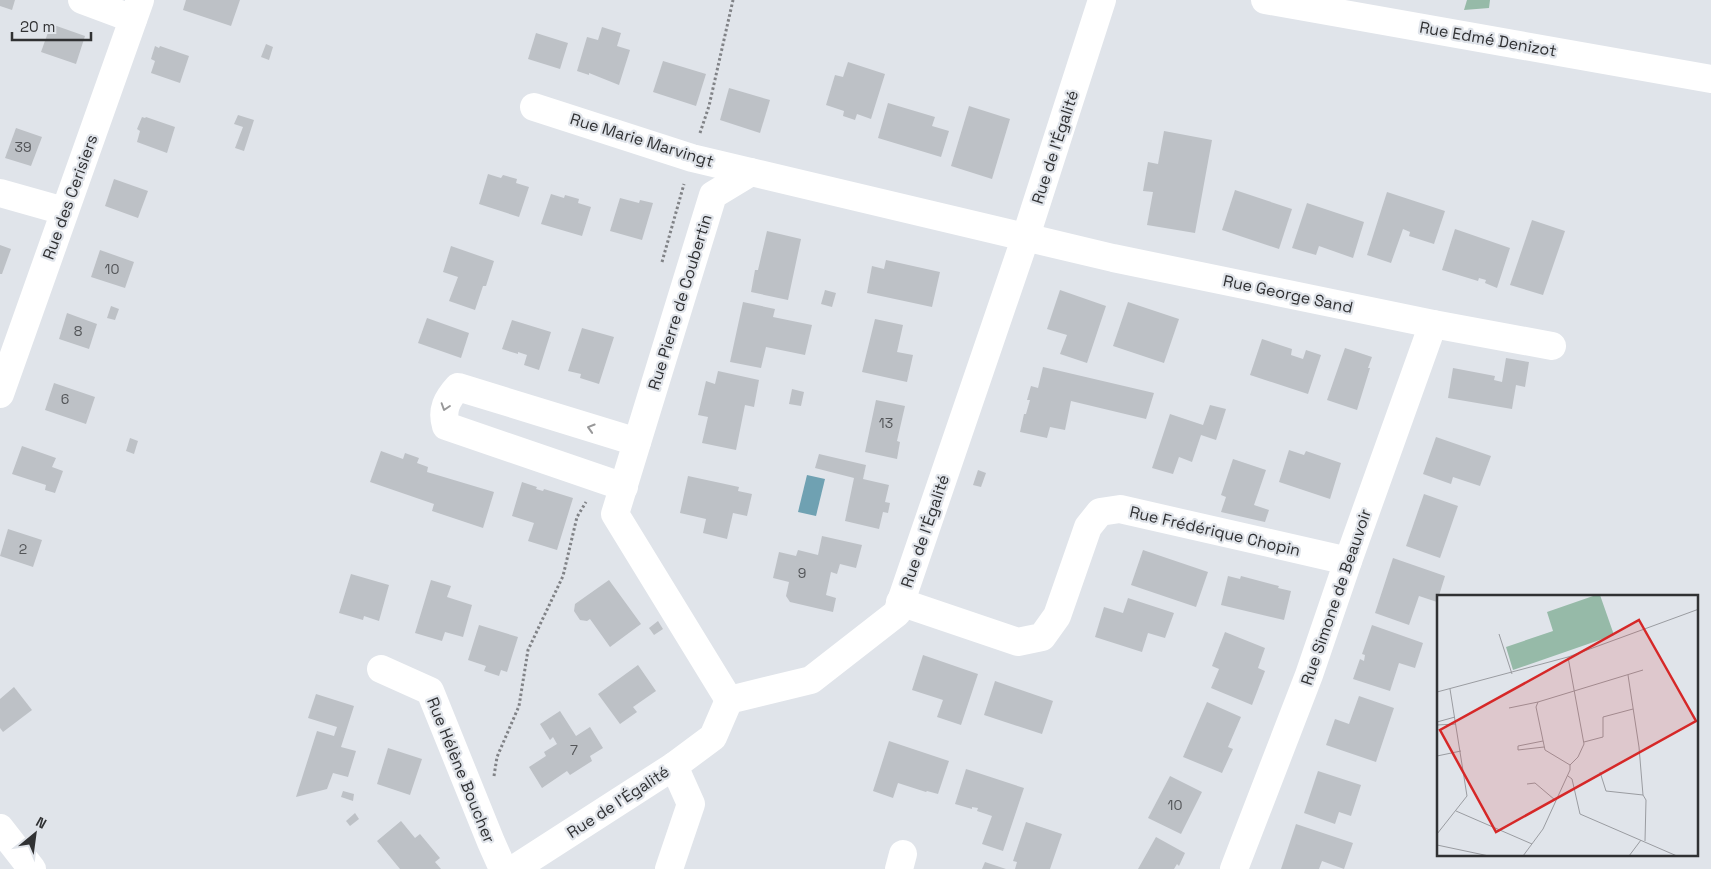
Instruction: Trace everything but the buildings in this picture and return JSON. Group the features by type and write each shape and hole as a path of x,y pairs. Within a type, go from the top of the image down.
{"street":[{"path":"82,0 137,9"},
{"name":"Rue de l'Égalité","path":"514,869 674,766 712,737 729,700 810,680 897,613 1026,236 1102,0"},
{"name":"Rue Edmé Denizot","path":"1265,0 1711,79"},
{"name":"Rue des Cerisiers","path":"0,394 137,9"},
{"name":"Rue Marie Marvingt","path":"534,107 692,158 751,172"},
{"path":"751,172 1026,236"},
{"name":"Rue Pierre de Coubertin","path":"729,700 615,514 713,195 751,172"},
{"path":"0,193 64,211"},
{"name":"Rue George Sand","path":"1026,236 1113,258 1432,324 1552,346"},
{"name":"Rue Simone de Beauvoir","path":"1234,869 1309,675 1432,324"},
{"path":"624,487 446,426 443,416 448,398 458,388 637,442"},
{"name":"Rue Frédérique Chopin","path":"900,602 1018,642 1042,637 1057,616 1088,527 1100,512 1120,509 1348,561"},
{"name":"Rue Hélène Boucher","path":"381,669 430,691 491,842 504,869"},
{"path":"669,869 691,804 674,766"},
{"path":"0,828 32,869"}],"green space":[{"path":"1467,0 1490,0 1489,8 1464,10"}],"water":[{"path":"807,475 825,479 816,516 798,512"}]}
